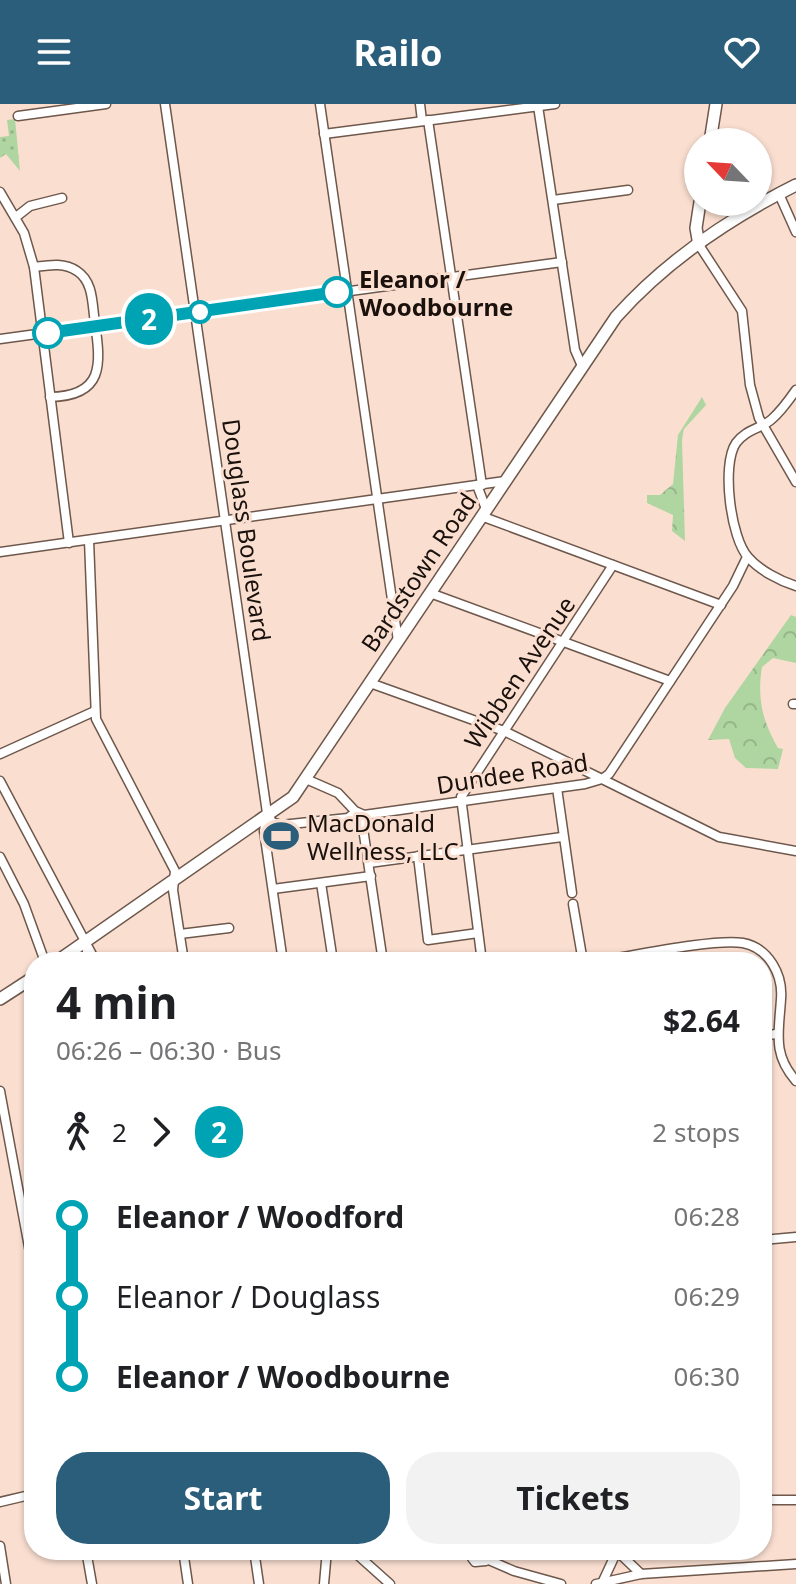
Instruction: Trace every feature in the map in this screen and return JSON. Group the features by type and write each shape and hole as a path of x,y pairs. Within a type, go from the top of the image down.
{"main road":[{"path":"712,128 716,104"},
{"name":"Bardstown Road","path":"71,952 293,797 624,308 699,245 796,185"},
{"path":"698,216 699,245"},
{"path":"0,999 24,983"}],"street":[{"path":"18,116 106,104"},
{"name":"Douglass Boulevard","path":"165,104 267,813 264,831 282,952"},
{"path":"320,104 398,642"},
{"path":"420,104 450,277 484,512 721,605"},
{"path":"324,134 555,104"},
{"path":"538,106 575,350 582,366"},
{"path":"553,200 628,190"},
{"path":"0,192 16,217 34,267 69,543"},
{"path":"779,194 796,232"},
{"path":"16,217 30,206 62,198"},
{"path":"699,245 742,311 750,385 762,424 796,482"},
{"path":"0,339 562,262"},
{"path":"34,267 62,265 82,275 91,293 96,326 99,361 94,378 74,394 50,397"},
{"path":"796,390 772,419 736,443 727,468 730,505 747,557 780,581 796,586"},
{"path":"0,552 505,481"},
{"path":"89,540 95,711 104,737 175,871 183,952"},
{"path":"370,683 504,731 602,779 609,774 721,605 747,557"},
{"name":"Wibben Avenue","path":"461,803 464,791 613,565"},
{"path":"430,593 670,681"},
{"path":"0,754 95,711"},
{"path":"306,779 338,793 360,814 382,952"},
{"name":"Dundee Road","path":"267,813 272,822 281,825 461,803 602,779 719,837 796,851"},
{"path":"0,781 92,952"},
{"path":"557,788 572,893"},
{"path":"461,803 481,952"},
{"path":"369,863 562,837"},
{"path":"418,856 428,940 478,933"},
{"path":"0,857 24,904 41,952"},
{"path":"273,889 371,876"},
{"path":"321,883 332,952"},
{"path":"573,904 581,952"},
{"path":"180,934 229,928"},
{"path":"87,941 87,952"},
{"path":"666,952 731,943 754,947 760,952"},
{"path":"772,963 781,984 776,1034 780,1058 796,1081"},
{"path":"772,1035 776,1034"},
{"path":"0,1091 24,1212"},
{"path":"772,1239 796,1237"},
{"path":"0,1502 24,1496"},
{"path":"772,1500 796,1500"},
{"path":"0,1546 6,1584"},
{"path":"88,1560 92,1584"},
{"path":"184,1560 188,1584"},
{"path":"255,1560 259,1584"},
{"path":"324,1584 326,1560"},
{"path":"363,1560 390,1584"},
{"path":"599,1583 611,1560"},
{"path":"626,1560 641,1574"},
{"path":"486,1561 561,1584"},
{"path":"599,1583 641,1574 796,1564"}],"green space":[{"path":"15,119 20,171 6,154 0,158 0,137 9,136 7,120"},
{"path":"702,397 706,405 684,429 682,440 685,541 672,531 673,515 647,503 647,495 660,495 673,484 678,435"},
{"path":"791,615 796,617 796,663 773,658 762,667 761,678 761,699 768,728 778,748 783,749 778,769 746,768 735,758 729,739 708,740 725,708"}],"bus line":[{"name":"2","path":"48,333 337,292"}],"place":[{"name":"Eleanor / Woodbourne","path":"337,292"},
{"name":"MacDonald Wellness, LLC","path":"281,836"}]}
